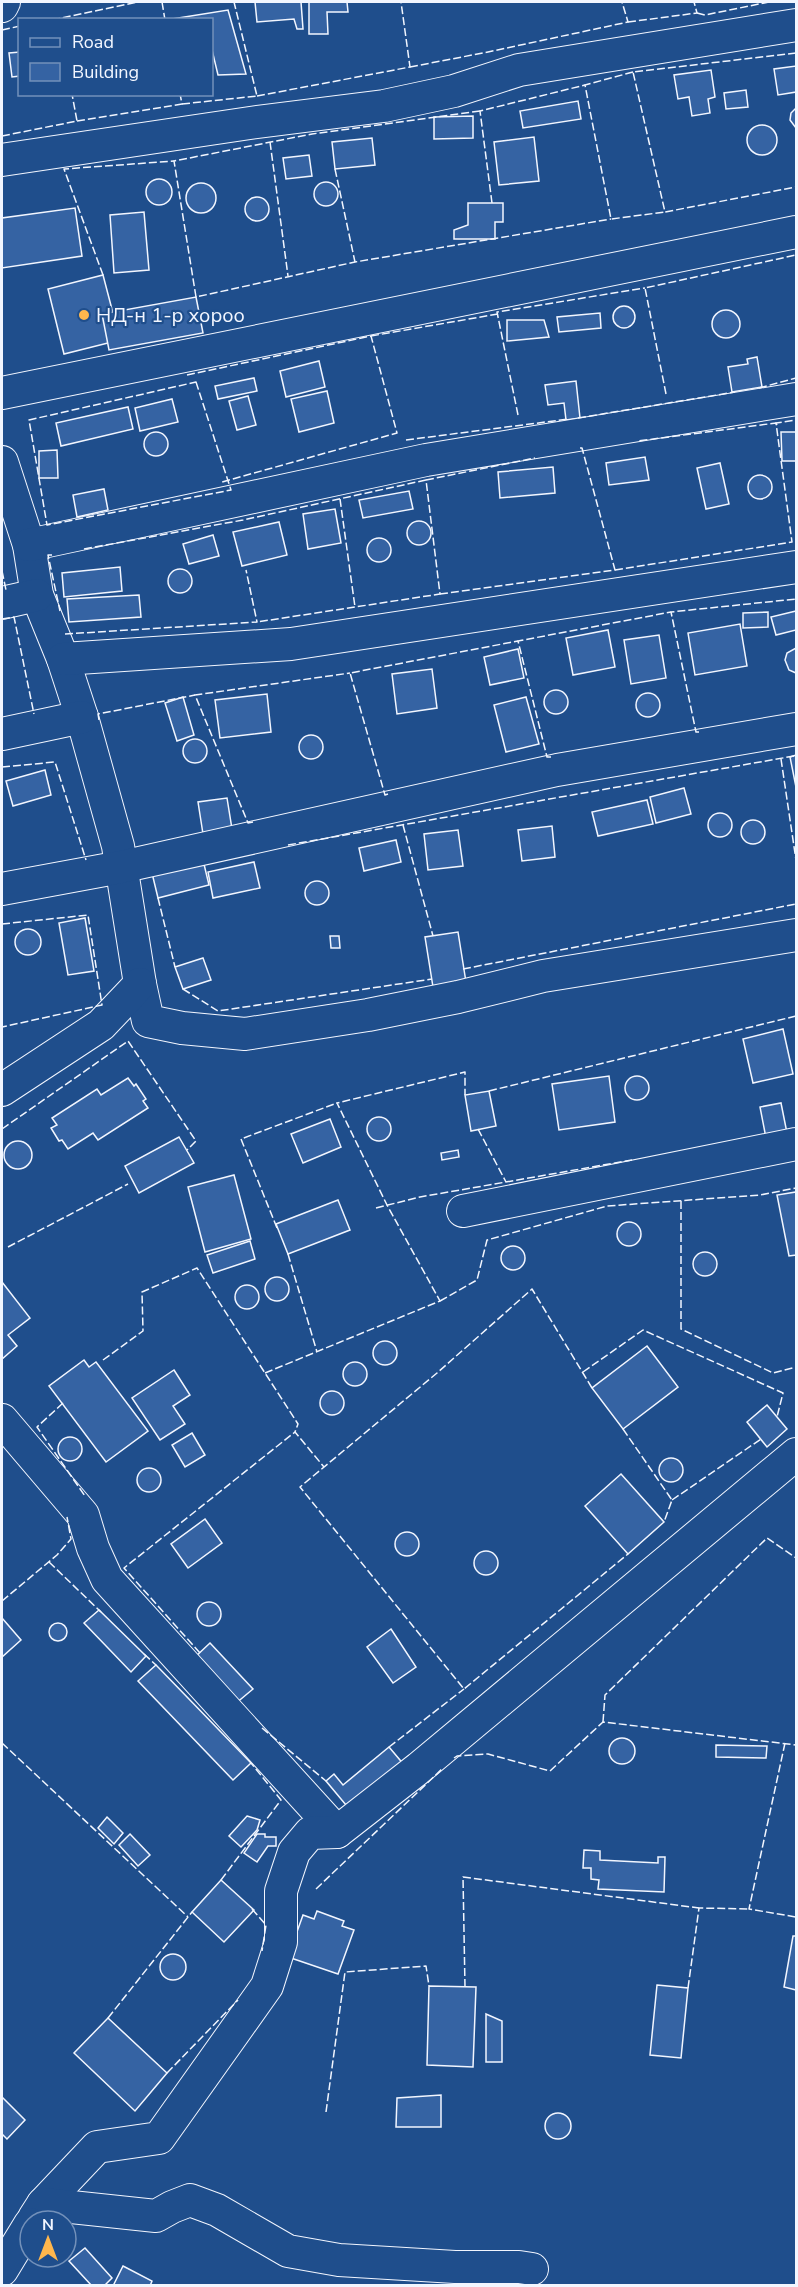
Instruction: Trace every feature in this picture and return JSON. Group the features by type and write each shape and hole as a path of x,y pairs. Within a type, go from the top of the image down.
{"street":[{"path":"2,6 4,2"},
{"path":"2,159 384,106 454,91 519,70 796,25"},
{"path":"2,393 796,232"},
{"path":"29,545 426,460 796,399"},
{"path":"2,462 29,545 37,595 63,659 82,717 117,846 148,1021 182,1028 245,1034 368,1015 458,997 543,976 796,935"},
{"path":"63,659 291,644 796,567"},
{"path":"2,603 37,595"},
{"path":"2,734 82,717"},
{"path":"2,889 121,867 557,770 796,729"},
{"path":"2,1090 101,1025 140,984"},
{"path":"463,1211 796,1144"},
{"path":"2,1420 83,1515 93,1548 107,1579 337,1832"},
{"path":"41,2209 97,2147 159,2138 267,1986 281,1942 280,1892 294,1852 310,1833 337,1832 419,1768 796,1454"},
{"path":"78,2216 156,2216 190,2200 217,2210 288,2252 339,2260 532,2269"},
{"path":"2,2270 18,2244"}],"building":[{"path":"255,2 301,2 303,29 297,29 294,19 257,22"},
{"path":"309,2 347,2 348,12 327,12 328,34 309,34"},
{"path":"228,10 246,74 218,75 213,54 213,18 178,18"},
{"path":"18,52 18,76 12,77 9,53"},
{"path":"796,66 796,92 778,95 774,69"},
{"path":"711,70 715,97 708,99 710,113 692,116 689,97 678,99 674,75"},
{"path":"746,90 748,107 726,109 724,93"},
{"path":"578,101 581,119 523,128 520,111"},
{"path":"796,108 796,128 790,120 791,113"},
{"path":"473,116 473,138 434,139 434,117"},
{"path":"762,125 772,130 777,140 772,150 762,155 752,150 747,140 752,130"},
{"path":"534,137 539,181 499,185 494,142"},
{"path":"372,138 375,165 335,169 332,142"},
{"path":"309,155 312,176 286,179 283,158"},
{"path":"159,179 168,183 172,192 168,201 159,205 150,201 146,192 150,183"},
{"path":"321,182 331,182 338,189 338,199 331,206 321,206 314,199 314,189"},
{"path":"201,183 212,187 216,198 212,209 201,213 190,209 186,198 190,187"},
{"path":"257,197 266,200 269,209 266,218 257,221 248,218 245,209 248,200"},
{"path":"468,203 503,203 503,222 495,222 495,239 454,239 454,230 468,225"},
{"path":"75,208 82,256 2,268 2,218"},
{"path":"144,212 149,270 114,273 110,215"},
{"name":"НД-н 1-р хороо","path":"103,275 120,340 64,354 48,289"},
{"path":"196,297 203,333 109,350 102,314"},
{"path":"620,306 628,306 635,313 635,321 628,328 620,328 613,321 613,313"},
{"path":"726,310 736,314 740,324 736,334 726,338 716,334 712,324 716,314"},
{"path":"600,313 601,328 559,332 557,317"},
{"path":"507,320 544,320 549,337 507,341"},
{"path":"757,357 762,387 732,392 728,367 748,364 747,359"},
{"path":"319,361 325,387 286,397 280,371"},
{"path":"254,378 257,391 218,399 215,386"},
{"path":"576,381 580,418 566,420 564,403 548,405 545,385"},
{"path":"327,391 334,423 299,432 291,399"},
{"path":"248,396 256,425 237,430 229,401"},
{"path":"172,399 178,422 140,431 135,408"},
{"path":"128,407 133,429 61,446 56,423"},
{"path":"156,432 161,433 167,439 167,449 161,455 156,456 151,455 145,449 144,444 145,439 151,433"},
{"path":"781,432 796,432 796,461 782,461"},
{"path":"57,450 58,478 39,478 39,451"},
{"path":"645,457 649,480 609,485 606,463"},
{"path":"720,463 729,504 706,509 697,468"},
{"path":"553,467 555,493 500,498 498,472"},
{"path":"760,475 765,476 771,482 771,492 765,498 760,499 755,498 749,492 748,487 749,482 755,476"},
{"path":"104,489 108,510 77,517 73,495"},
{"path":"409,491 413,509 363,518 359,500"},
{"path":"335,509 341,543 308,549 303,514"},
{"path":"419,521 424,522 430,528 430,538 424,544 419,545 414,544 408,538 407,533 408,528 414,522"},
{"path":"279,522 287,555 242,566 233,532"},
{"path":"213,535 219,556 189,564 183,544"},
{"path":"379,538 384,539 390,545 390,555 384,561 379,562 374,561 368,555 367,550 368,545 374,539"},
{"path":"120,567 122,591 64,597 62,573"},
{"path":"180,569 185,570 191,576 191,586 185,592 180,593 175,592 169,586 168,581 169,576 175,570"},
{"path":"139,595 141,617 69,622 67,599"},
{"path":"796,611 796,630 776,635 771,617"},
{"path":"768,612 768,627 743,628 743,613"},
{"path":"740,624 747,666 695,675 688,633"},
{"path":"608,630 615,667 573,675 566,638"},
{"path":"659,635 666,678 631,684 624,640"},
{"path":"796,648 796,673 789,670 785,660 787,653"},
{"path":"518,649 524,678 490,685 484,657"},
{"path":"432,669 437,708 397,714 392,674"},
{"path":"556,690 561,691 567,697 567,707 561,713 556,714 551,713 545,707 544,702 545,697 551,691"},
{"path":"648,693 653,694 659,700 659,710 653,716 648,717 643,716 637,710 636,705 637,700 643,694"},
{"path":"267,694 271,732 220,738 215,700"},
{"path":"183,697 194,735 177,741 165,703"},
{"path":"526,697 539,744 506,752 494,705"},
{"path":"311,735 316,736 322,742 322,752 316,758 311,759 306,758 300,752 299,747 300,742 306,736"},
{"path":"195,739 200,740 206,746 206,756 200,762 195,763 190,762 184,756 183,751 184,746 190,740"},
{"path":"796,755 796,787 790,757"},
{"path":"45,770 51,795 13,806 6,781"},
{"path":"684,788 691,814 656,823 650,797"},
{"path":"227,798 232,829 203,834 198,802"},
{"path":"647,800 653,824 598,836 592,812"},
{"path":"720,813 725,814 731,820 731,830 725,836 720,837 715,836 709,830 708,825 709,820 715,814"},
{"path":"753,820 758,821 764,827 764,837 758,843 753,844 748,843 742,837 741,832 742,827 748,821"},
{"path":"552,826 555,857 522,861 518,830"},
{"path":"458,830 463,866 428,870 424,834"},
{"path":"396,840 401,862 364,871 359,848"},
{"path":"203,860 209,885 158,898 152,873"},
{"path":"254,862 260,888 213,898 208,872"},
{"path":"317,881 322,882 328,888 328,898 322,904 317,905 312,904 306,898 305,893 306,888 312,882"},
{"path":"85,918 94,971 68,975 59,923"},
{"path":"28,929 37,933 41,942 37,951 28,955 19,951 15,942 19,933"},
{"path":"458,932 466,982 433,987 425,937"},
{"path":"330,936 339,936 340,948 331,948"},
{"path":"203,958 211,980 183,989 175,967"},
{"path":"783,1029 793,1074 753,1083 743,1039"},
{"path":"609,1076 615,1122 559,1130 552,1084"},
{"path":"637,1076 642,1077 648,1083 648,1093 642,1099 637,1100 632,1099 626,1093 625,1088 626,1083 632,1077"},
{"path":"128,1078 134,1086 136,1084 146,1099 143,1101 148,1108 98,1140 93,1133 68,1149 62,1140 59,1141 51,1128 57,1125 52,1118 97,1089 101,1095"},
{"path":"489,1091 496,1126 471,1131 465,1095"},
{"path":"781,1103 787,1133 766,1138 760,1107"},
{"path":"379,1117 384,1118 390,1124 390,1134 384,1140 379,1141 374,1140 368,1134 367,1129 368,1124 374,1118"},
{"path":"330,1119 341,1147 303,1163 291,1134"},
{"path":"179,1137 194,1163 139,1193 125,1166"},
{"path":"18,1141 28,1145 32,1155 28,1165 18,1169 8,1165 4,1155 8,1145"},
{"path":"458,1150 459,1157 442,1160 441,1153"},
{"path":"234,1175 251,1239 205,1252 188,1187"},
{"path":"796,1192 796,1255 789,1256 777,1195"},
{"path":"338,1200 350,1230 288,1254 276,1224"},
{"path":"629,1222 634,1223 640,1229 640,1239 634,1245 629,1246 624,1245 618,1239 617,1234 618,1229 624,1223"},
{"path":"250,1241 255,1259 213,1273 207,1255"},
{"path":"513,1246 518,1247 524,1253 524,1263 518,1269 513,1270 508,1269 502,1263 501,1258 502,1253 508,1247"},
{"path":"705,1252 710,1253 716,1259 716,1269 710,1275 705,1276 700,1275 694,1269 693,1264 694,1259 700,1253"},
{"path":"277,1277 282,1278 288,1284 288,1294 282,1300 277,1301 272,1300 266,1294 265,1289 266,1284 272,1278"},
{"path":"2,1282 30,1318 8,1335 17,1346 2,1359"},
{"path":"247,1285 252,1286 258,1292 258,1302 252,1308 247,1309 242,1308 236,1302 235,1297 236,1292 242,1286"},
{"path":"385,1341 390,1342 396,1348 396,1358 390,1364 385,1365 380,1364 374,1358 373,1353 374,1348 380,1342"},
{"path":"647,1346 678,1387 623,1429 592,1388"},
{"path":"84,1360 89,1367 96,1362 148,1431 106,1462 49,1386"},
{"path":"355,1362 360,1363 366,1369 366,1379 360,1385 355,1386 350,1385 344,1379 343,1374 344,1369 350,1363"},
{"path":"174,1370 190,1395 173,1406 185,1424 160,1440 132,1398"},
{"path":"332,1391 337,1392 343,1398 343,1408 337,1414 332,1415 327,1414 321,1408 320,1403 321,1398 327,1392"},
{"path":"767,1405 787,1429 767,1447 747,1422"},
{"path":"192,1433 205,1455 185,1467 172,1445"},
{"path":"70,1437 75,1438 81,1444 81,1454 75,1460 70,1461 65,1460 59,1454 58,1449 59,1444 65,1438"},
{"path":"671,1458 676,1459 682,1465 682,1475 676,1481 671,1482 666,1481 660,1475 659,1470 660,1465 666,1459"},
{"path":"149,1468 154,1469 160,1475 160,1485 154,1491 149,1492 144,1491 138,1485 137,1480 138,1475 144,1469"},
{"path":"621,1474 664,1522 628,1554 585,1506"},
{"path":"205,1519 222,1543 188,1568 171,1544"},
{"path":"407,1532 412,1533 418,1539 418,1549 412,1555 407,1556 402,1555 396,1549 395,1544 396,1539 402,1533"},
{"path":"486,1551 491,1552 497,1558 497,1568 491,1574 486,1575 481,1574 475,1568 474,1563 475,1558 481,1552"},
{"path":"209,1602 214,1603 220,1609 220,1619 214,1625 209,1626 204,1625 198,1619 197,1614 198,1609 204,1603"},
{"path":"99,1610 146,1656 131,1672 84,1623"},
{"path":"2,1618 21,1640 2,1657"},
{"path":"58,1623 64,1626 67,1632 64,1638 58,1641 52,1638 49,1632 52,1626"},
{"path":"391,1629 416,1667 393,1683 367,1647"},
{"path":"210,1643 253,1689 235,1704 193,1659"},
{"path":"156,1665 251,1763 233,1780 138,1681"},
{"path":"622,1738 631,1742 635,1751 631,1760 622,1764 613,1760 609,1751 613,1742"},
{"path":"716,1745 767,1746 766,1758 716,1757"},
{"path":"389,1747 405,1766 351,1811 326,1781 334,1774 343,1785"},
{"path":"247,1816 260,1820 257,1830 241,1847 229,1836"},
{"path":"107,1817 123,1833 114,1844 98,1828"},
{"path":"130,1834 150,1855 138,1866 119,1845"},
{"path":"257,1834 276,1837 276,1846 268,1846 257,1862 244,1853"},
{"path":"584,1850 600,1851 600,1860 658,1863 658,1857 665,1857 664,1892 598,1889 599,1880 591,1879 591,1868 583,1868"},
{"path":"221,1880 254,1910 224,1942 192,1912"},
{"path":"317,1911 344,1921 342,1926 354,1930 338,1974 288,1957 303,1915 314,1919"},
{"path":"793,1936 796,1936 796,1990 784,1987"},
{"path":"173,1954 182,1958 186,1967 182,1976 173,1980 164,1976 160,1967 164,1958"},
{"path":"657,1985 688,1988 681,2058 650,2055"},
{"path":"429,1986 476,1987 473,2067 427,2065"},
{"path":"486,2014 502,2021 502,2062 486,2062"},
{"path":"108,2018 167,2073 135,2111 74,2053"},
{"path":"441,2095 441,2127 396,2127 397,2098"},
{"path":"2,2097 25,2120 7,2139 2,2134"},
{"path":"558,2113 567,2117 571,2126 567,2135 558,2139 549,2135 545,2126 549,2117"},
{"path":"85,2248 112,2278 104,2286 92,2286 76,2269 78,2254"},
{"path":"123,2266 152,2281 150,2286 113,2286"}],"fence":[{"path":"62,18 138,2"},
{"path":"162,2 165,18"},
{"path":"182,104 257,96 234,2"},
{"path":"257,96 410,67 401,2"},
{"path":"410,67 628,22 622,2"},
{"path":"628,22 697,13 694,2"},
{"path":"697,13 705,15 769,2"},
{"path":"2,30 18,26"},
{"path":"796,53 633,72 665,212 796,187"},
{"path":"633,72 585,85 611,219 665,212"},
{"path":"492,203 480,111 585,85"},
{"path":"2,136 77,121 72,96"},
{"path":"77,121 182,104 180,96"},
{"path":"480,111 312,134 174,161 196,297 355,262 611,219"},
{"path":"270,142 288,276"},
{"path":"103,275 64,169 174,161"},
{"path":"335,169 355,262"},
{"path":"666,394 645,288 796,255"},
{"path":"518,415 497,312 645,288"},
{"path":"371,336 498,314"},
{"path":"187,375 371,336 397,433 222,482"},
{"path":"759,388 796,378"},
{"path":"196,382 231,490 47,525 29,420 196,382"},
{"path":"578,418 735,392"},
{"path":"406,440 569,419"},
{"path":"777,425 776,423 796,420"},
{"path":"615,570 792,542 776,423 638,441"},
{"path":"440,594 615,570 582,448 579,448"},
{"path":"426,480 535,458"},
{"path":"84,549 243,520 426,480 440,594 257,622"},
{"path":"340,499 355,607"},
{"path":"52,555 48,555 60,611"},
{"path":"65,634 257,622 246,570"},
{"path":"2,571 6,590"},
{"path":"699,732 696,732 671,612 796,599"},
{"path":"551,757 547,757 518,641 671,612"},
{"path":"2,619 14,617 34,714"},
{"path":"388,794 385,795 350,673 518,641"},
{"path":"253,822 248,823 195,695 350,673"},
{"path":"99,720 98,714 195,695"},
{"path":"288,845 794,756"},
{"path":"781,759 796,860"},
{"path":"2,767 55,762 86,860"},
{"path":"403,825 433,936"},
{"path":"158,898 175,967"},
{"path":"463,969 796,904"},
{"path":"2,924 88,915 102,1005 2,1027"},
{"path":"183,989 218,1011 432,979"},
{"path":"489,1091 796,1016"},
{"path":"2,1129 128,1041 196,1141 187,1150"},
{"path":"265,1373 440,1301 387,1205 337,1103 465,1072 465,1095"},
{"path":"277,1228 241,1139 337,1103"},
{"path":"478,1129 506,1182"},
{"path":"376,1208 420,1197 632,1160"},
{"path":"8,1247 128,1184"},
{"path":"440,1301 477,1280 487,1240 607,1206 760,1195 796,1188"},
{"path":"681,1201 681,1329 773,1373 796,1367"},
{"path":"288,1254 317,1352"},
{"path":"103,1360 143,1331 142,1292 197,1268 298,1424 295,1432"},
{"path":"592,1388 532,1289 437,1373 300,1487 464,1689 628,1554"},
{"path":"583,1372 643,1330 783,1393 777,1417"},
{"path":"63,1403 37,1427 85,1496"},
{"path":"623,1429 672,1500 664,1522"},
{"path":"200,1653 124,1568 295,1432 324,1467"},
{"path":"672,1500 761,1439"},
{"path":"2,1601 57,1555 71,1539 67,1517"},
{"path":"603,1722 605,1695 767,1538 796,1558"},
{"path":"49,1562 101,1612"},
{"path":"144,1654 156,1665"},
{"path":"389,1747 464,1689"},
{"path":"454,1758 488,1754 550,1771 603,1722 796,1745"},
{"path":"262,1728 326,1781"},
{"path":"2,1743 188,1917"},
{"path":"785,1743 749,1909 796,1917"},
{"path":"221,1880 281,1800 251,1763"},
{"path":"316,1889 443,1768"},
{"path":"465,1987 463,1877 699,1908"},
{"path":"688,1988 699,1908 749,1909"},
{"path":"252,1909 266,1925 262,1951"},
{"path":"108,2018 192,1912"},
{"path":"326,2112 345,1972 426,1966 429,1986"},
{"path":"167,2073 238,2000"}],"place":[{"name":"НД-н 1-р хороо","path":"84,315"}]}
